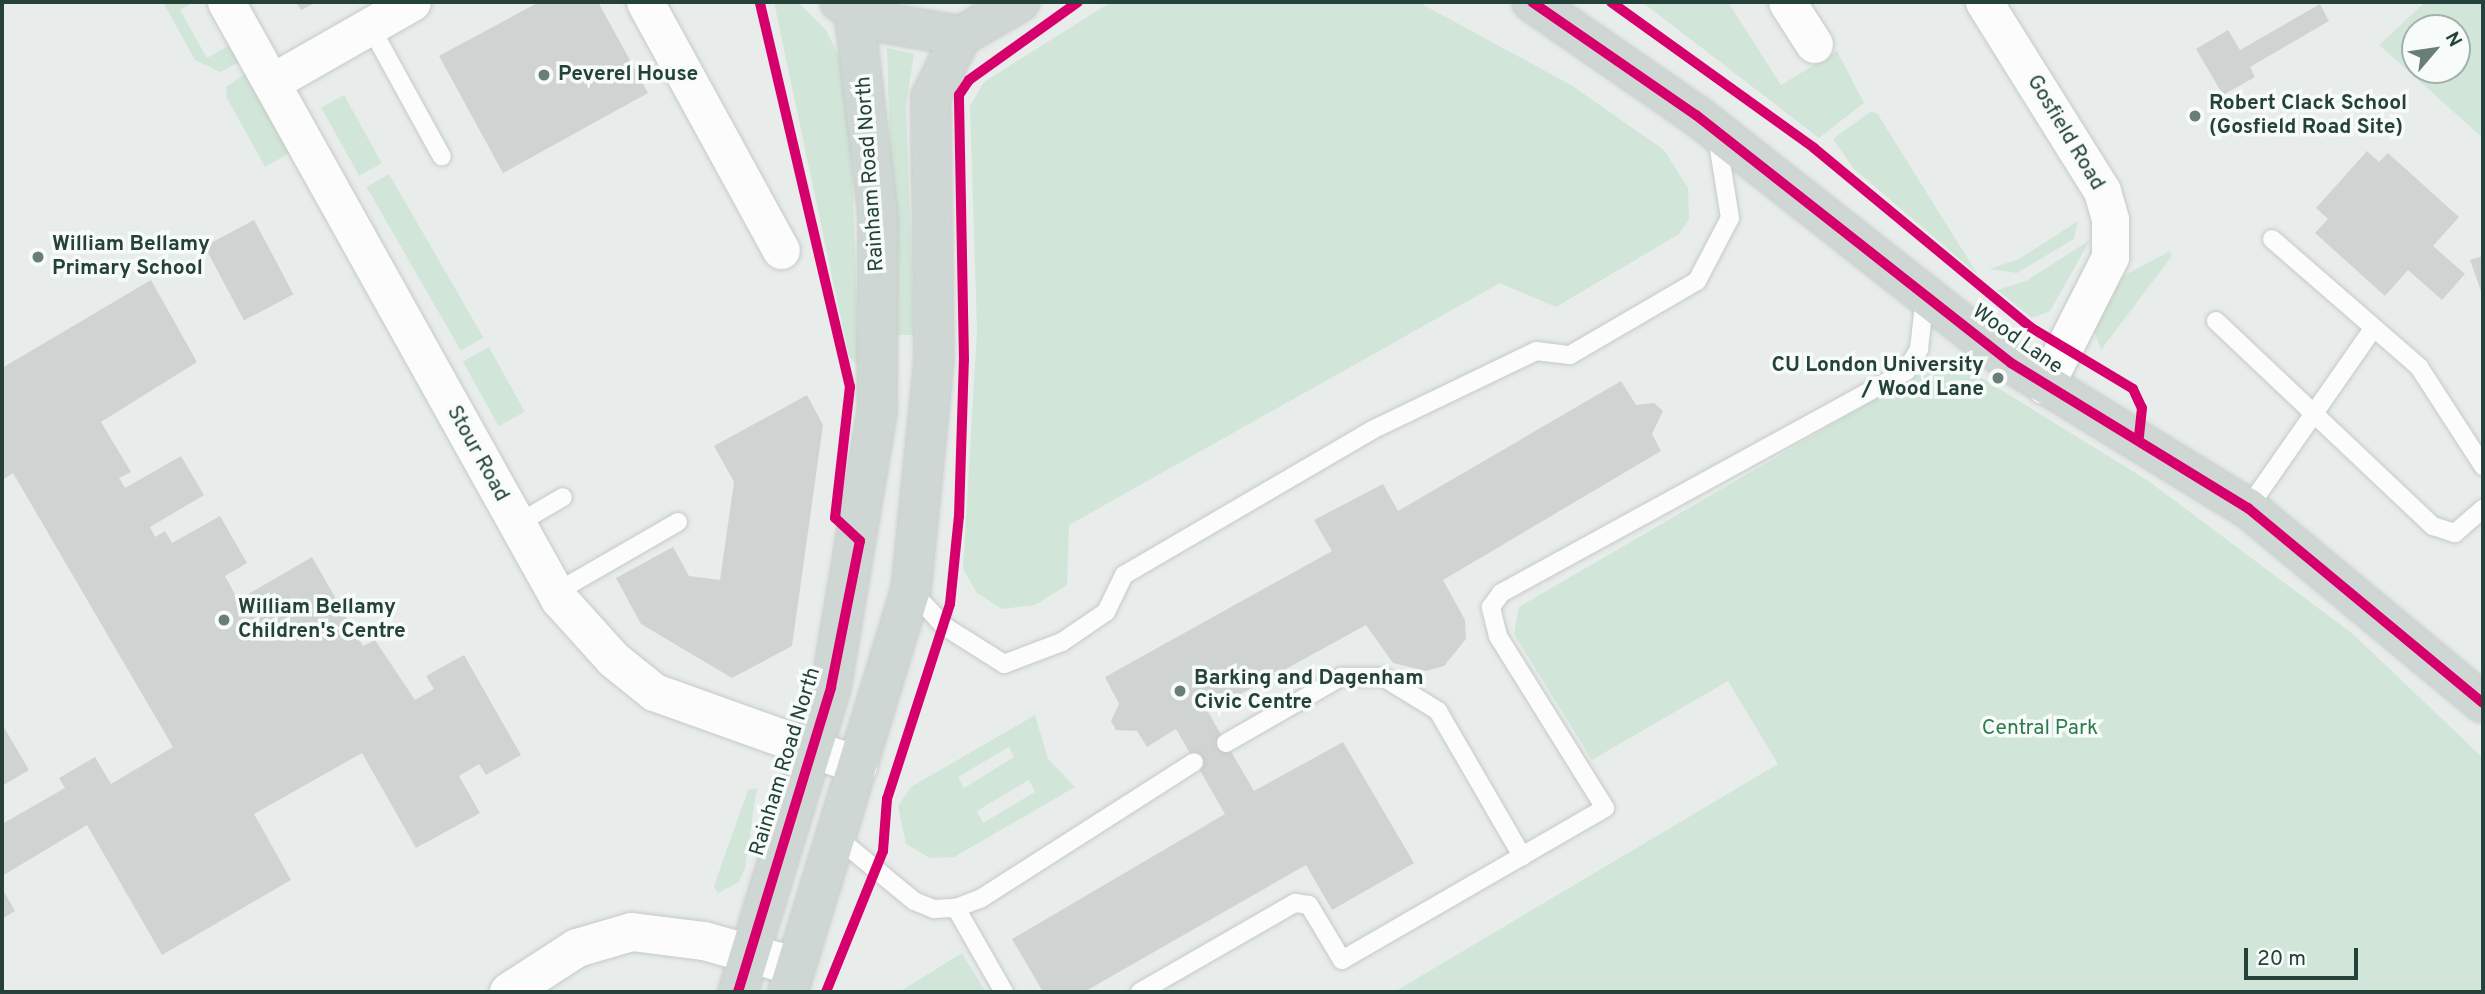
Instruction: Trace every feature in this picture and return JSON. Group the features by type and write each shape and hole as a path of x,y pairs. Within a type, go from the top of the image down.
{"main road":[{"path":"791,979 832,833 858,765 911,590 934,358 931,97 961,36 1020,2"},
{"name":"Wood Lane","path":"1532,2 1715,130 1924,296 2045,385 2248,508 2483,703"},
{"path":"847,7 961,36"},
{"name":"Rainham Road North","path":"738,992 831,687 856,564 880,388 878,216 847,7"}],"street":[{"name":"Stour Road","path":"226,2 555,593 613,659 654,692 858,765"},
{"path":"272,82 412,2"},
{"path":"645,2 781,250"},
{"path":"1787,2 1814,44"},
{"name":"Gosfield Road","path":"1984,2 2102,191 2110,219 2106,265 2045,385"},
{"path":"509,992 577,948 614,934 673,935 749,954 791,979"}],"lane":[{"path":"370,26 442,157"},
{"path":"911,590 970,645 1004,664 1020,661 1106,612 1124,575 1372,430 1536,351 1570,355 1697,281 1724,240 1730,218 1715,130"},
{"path":"2272,239 2419,367 2483,466"},
{"path":"1140,992 1295,903 1309,905 1342,960 1605,808 1498,636 1491,607 1513,586 1906,371 1919,349 1924,296"},
{"path":"2216,321 2315,409 2433,526 2455,533 2483,509"},
{"path":"2248,508 2373,329"},
{"path":"517,524 562,497"},
{"path":"555,593 678,522"},
{"path":"1226,743 1341,677 1383,677 1438,712 1522,856"},
{"path":"832,833 914,901 934,909 956,908 980,899 1194,762"},
{"path":"956,908 1004,992"}],"green space":[{"path":"163,2 194,2 180,10 207,58 230,45 239,62 220,72 195,60"},
{"path":"774,2 798,2 826,30 842,63 851,137 859,367 849,357"},
{"path":"1111,2 1418,2 1571,85 1664,150 1688,188 1689,220 1679,234 1556,307 1500,283 1069,525 1067,585 1035,605 1002,609 977,593 963,569 977,330 970,106 984,82"},
{"path":"1642,2 1728,2 1781,85 1837,51 1864,103 1819,138"},
{"path":"2425,2 2483,2 2483,138 2423,84 2471,84 2471,14 2412,14"},
{"path":"2401,24 2401,65 2379,45"},
{"path":"887,48 914,54 906,105 914,335 895,335"},
{"path":"245,74 290,153 265,167 227,98 226,87"},
{"path":"344,95 382,163 359,176 321,108"},
{"path":"1870,112 1877,113 1978,275 1853,168 1833,139"},
{"path":"389,174 484,338 461,351 366,187"},
{"path":"2078,221 2074,239 2017,273 1989,269 2019,259"},
{"path":"2090,240 2050,311 2032,318 1997,290 2026,281"},
{"path":"2170,251 2172,256 2101,350 2094,330 2118,279"},
{"path":"489,347 525,412 499,426 463,362"},
{"name":"Central Park","path":"1948,357 2147,480 2353,634 2483,758 2483,992 1394,992 1778,764 1728,681 1592,760 1514,634 1519,607"},
{"path":"1035,715 1048,759 1075,787 954,857 930,858 906,844 898,806 911,787","holes":["1009,747 1014,757 964,788 958,777","1029,780 1035,792 983,823 977,811"]},
{"path":"757,788 745,868 739,882 718,893 714,886 748,790"},
{"path":"962,953 986,992 899,992"}],"building":[{"path":"296,2 317,2 301,10"},
{"name":"Peverel House","path":"539,2 598,2 648,93 503,173 439,56"},
{"path":"2320,4 2329,21 2250,67 2255,77 2223,95 2196,49 2228,30 2240,50"},
{"path":"2367,151 2379,162 2388,153 2459,217 2433,246 2465,274 2442,300 2408,270 2385,296 2315,233 2328,219 2316,208"},
{"path":"254,220 293,294 244,320 205,246"},
{"path":"2483,256 2483,297 2470,260"},
{"name":"William Bellamy Children's Centre","path":"151,280 197,362 101,422 131,472 119,478 125,488 181,456 204,495 150,527 155,537 165,531 172,543 220,516 247,563 225,576 238,600 312,557 363,646 375,640 415,700 434,689 426,676 464,655 521,755 486,775 479,764 459,776 480,813 416,848 362,753 254,814 291,880 162,955 87,825 2,876 2,824 65,788 59,778 95,757 111,784 173,747 13,473 2,480 2,368"},
{"name":"Barking and Dagenham Civic Centre","path":"1621,381 1636,405 1654,403 1663,411 1652,434 1661,451 1443,580 1465,620 1466,639 1444,666 1426,671 1393,663 1366,625 1208,712 1254,791 1343,742 1414,863 1332,910 1306,865 1084,992 1043,992 1012,939 1225,814 1176,729 1147,747 1137,731 1116,730 1111,721 1119,704 1105,677 1332,551 1314,520 1383,484 1398,511"},
{"path":"807,395 823,425 792,646 732,678 641,624 616,578 673,547 689,576 720,580 734,482 714,446"},
{"path":"2,724 29,770 2,786"},
{"path":"2,888 15,911 2,919"}],"cycle path":[{"path":"738,992 831,687 860,541 835,518 850,387 760,2"},
{"path":"826,992 883,851 887,799 950,604 959,516 964,360 959,95 969,80 1078,2"},
{"path":"1532,2 1696,115 2011,363 2248,508 2483,703"},
{"path":"1611,2 1814,148 2030,327 2133,389 2142,408 2139,437"}],"place":[{"name":"Peverel House","path":"544,75"},
{"name":"Robert Clack School (Gosfield Road Site)","path":"2195,116"},
{"name":"William Bellamy Primary School","path":"38,257"},
{"name":"CU London University / Wood Lane","path":"1998,378"},
{"name":"William Bellamy Children's Centre","path":"224,620"},
{"name":"Barking and Dagenham Civic Centre","path":"1180,691"}]}
